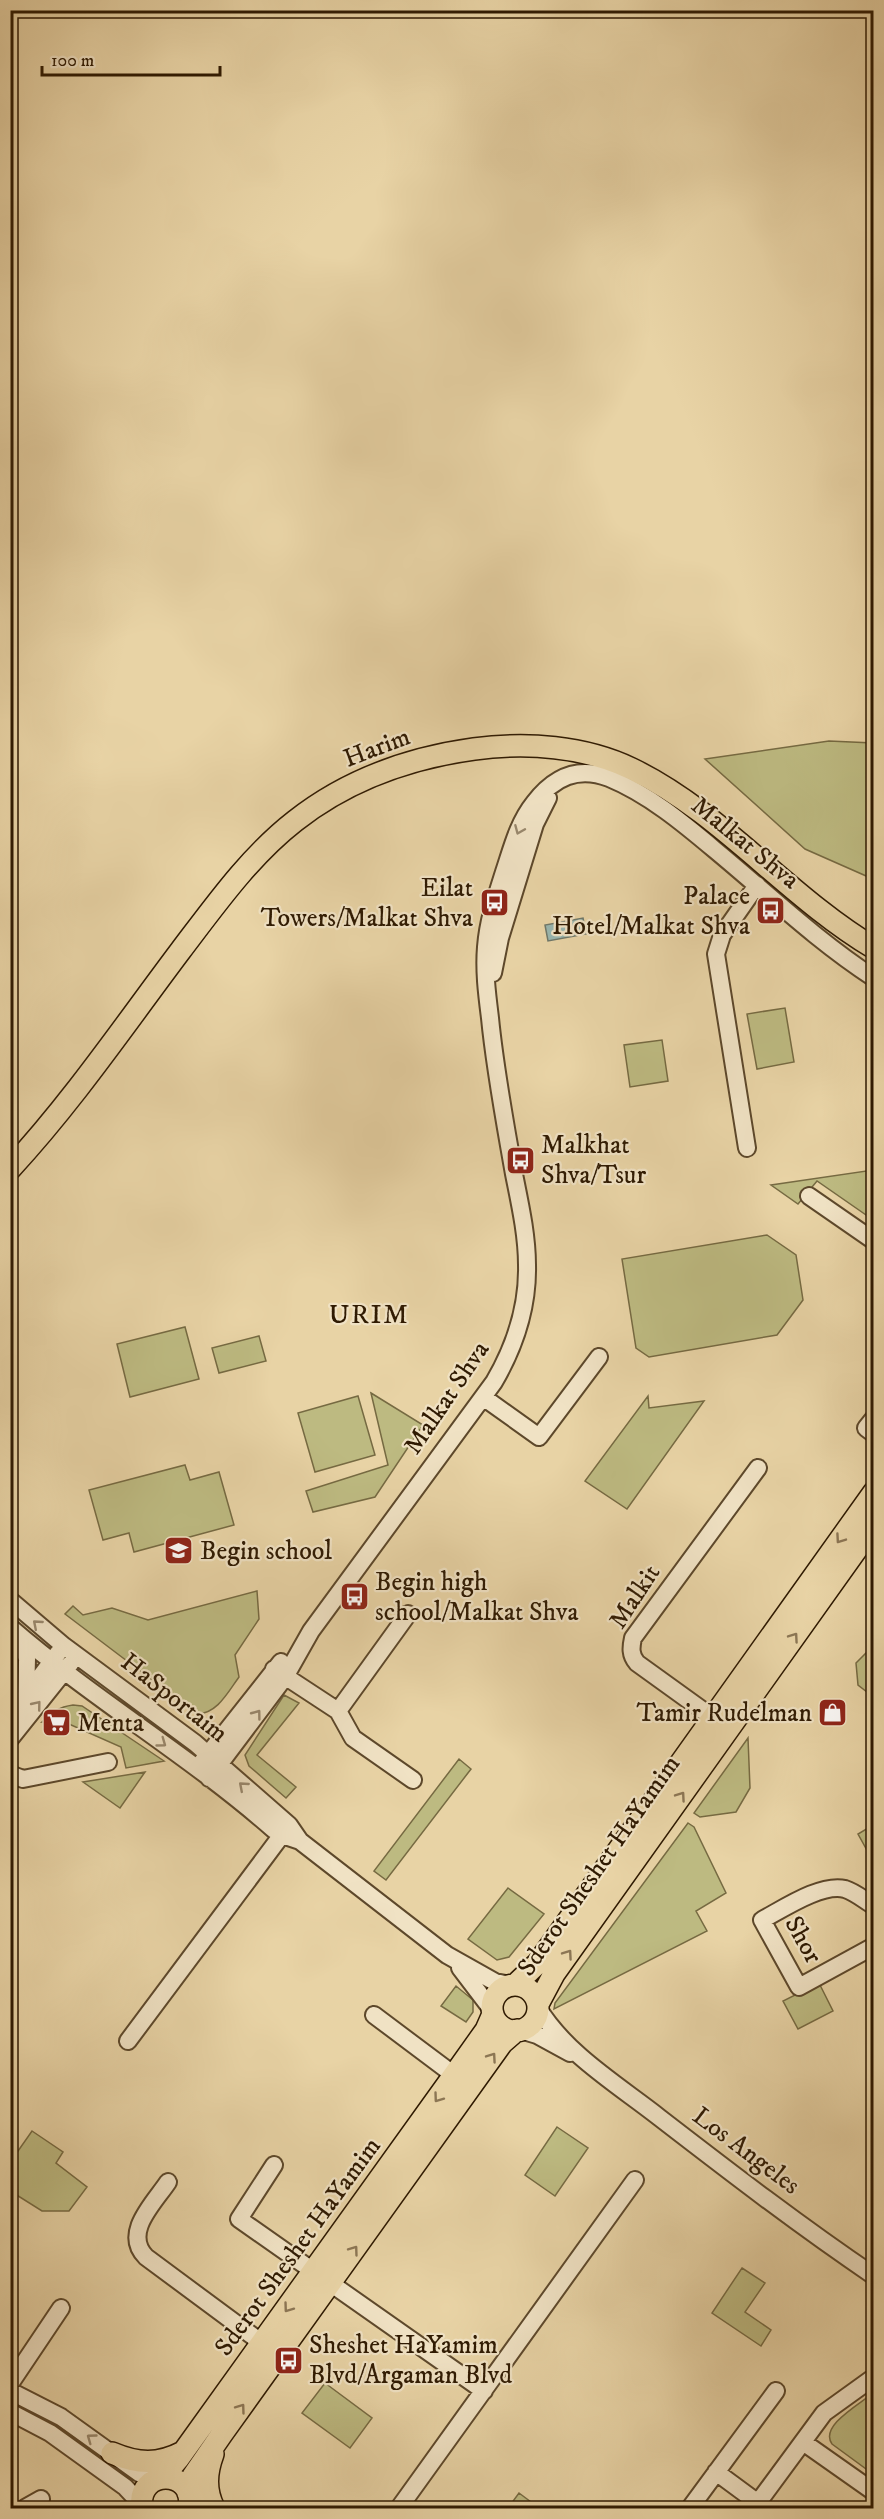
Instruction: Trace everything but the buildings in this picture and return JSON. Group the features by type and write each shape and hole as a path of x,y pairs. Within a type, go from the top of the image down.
{"main road":[{"name":"Harim","path":"10,1169 58,1113 216,903 263,849 298,818 346,788 379,773 423,758 482,748 548,748 577,752 628,768 658,783 692,806 807,901 873,948"},
{"name":"Sderot Sheshet HaYamim","path":"538,2006 543,1991 873,1492"},
{"name":"Sderot Sheshet HaYamim","path":"513,1985 538,1963 873,1525"},
{"path":"513,1985 531,1992 538,2006 534,2021 518,2030 502,2027 493,2012 496,1995 502,1989 513,1985"},
{"name":"Sderot Sheshet HaYamim","path":"190,2503 193,2476 454,2075 486,2030 493,2012"},
{"name":"Sderot Sheshet HaYamim","path":"142,2507 145,2488 160,2479 186,2450 265,2339 322,2278 502,2043 518,2030"},
{"path":"214,2508 209,2498 207,2481 209,2466 222,2434"},
{"path":"112,2453 146,2463 169,2459 186,2450"},
{"path":"160,2479 175,2480 190,2503"}],"street":[{"name":"Malkat Shva","path":"208,1766 311,1631 494,1382 512,1346 523,1307 527,1267 524,1230 495,1067 489,1017 498,948 536,824 550,796 572,773 597,774 628,788 678,820 873,978"},
{"path":"747,1148 716,954 722,935 757,885"},
{"path":"810,1196 873,1241"},
{"path":"483,1397 539,1437 598,1357"},
{"path":"873,1418 866,1428 873,1434"},
{"name":"Malkit","path":"721,1723 637,1663 633,1658 632,1644 633,1638 758,1468"},
{"name":"HaSportaim","path":"10,1600 285,1830 447,1955 488,1978 502,1984 513,1985"},
{"path":"338,1711 408,1614"},
{"path":"12,1628 23,1644 27,1659 25,1697"},
{"name":"HaSportaim","path":"12,1628 58,1667 208,1766"},
{"path":"10,1738 70,1651"},
{"path":"10,1717 25,1697 58,1667"},
{"path":"279,1673 338,1711 353,1738 413,1779"},
{"path":"10,1774 23,1779 108,1762"},
{"path":"128,2041 285,1830"},
{"name":"Shor","path":"873,1906 849,1891 829,1888 762,1920 799,1987 873,1947"},
{"name":"HaSportaim","path":"447,1955 474,1984 493,2012"},
{"name":"Los Angeles","path":"538,2006 549,2025 590,2064 752,2188 873,2276"},
{"path":"374,2015 454,2075"},
{"name":"Los Angeles","path":"518,2030 537,2035 590,2064"},
{"path":"274,2165 238,2219 484,2391"},
{"path":"399,2508 635,2180"},
{"path":"168,2182 142,2220 143,2239 152,2251 265,2339"},
{"path":"10,2384 61,2308"},
{"path":"716,2472 756,2506 824,2413 873,2377"},
{"path":"10,2391 61,2417 139,2473 160,2479"},
{"path":"690,2508 776,2391"},
{"path":"10,2412 50,2433 76,2451 126,2487 142,2507"},
{"path":"803,2442 873,2492"},
{"path":"25,2508 41,2499"}],"shaded area":[{"path":"829,741 873,743 873,879 805,849 705,759"},
{"path":"785,1008 794,1062 757,1069 747,1014"},
{"path":"662,1040 668,1081 630,1087 624,1045"},
{"path":"873,1170 873,1211 869,1217 817,1181 798,1204 771,1185"},
{"path":"767,1235 796,1255 803,1300 777,1335 649,1357 636,1348 622,1259"},
{"path":"185,1327 199,1379 130,1397 117,1344"},
{"path":"259,1336 266,1361 219,1373 212,1348"},
{"path":"371,1393 423,1425 375,1497 313,1512 306,1491 388,1465"},
{"path":"358,1396 375,1455 315,1472 298,1413"},
{"path":"648,1396 649,1408 704,1401 627,1509 585,1481"},
{"path":"185,1465 190,1480 219,1472 234,1525 134,1552 129,1533 103,1540 89,1490"},
{"path":"257,1591 259,1619 235,1655 239,1677 216,1706 197,1714 65,1614 73,1606 83,1615 112,1608 148,1620"},
{"path":"11,1646 17,1657 18,1668 11,1690"},
{"path":"873,1650 873,1691 867,1692 858,1685 856,1663 868,1651"},
{"path":"284,1695 299,1703 257,1755 296,1787 286,1798 249,1766 245,1755"},
{"path":"73,1705 82,1706 164,1761 126,1768 121,1747 60,1720 42,1722 56,1710"},
{"path":"748,1738 750,1788 736,1812 700,1817 694,1813"},
{"path":"459,1759 471,1769 386,1880 374,1871"},
{"path":"145,1772 120,1808 83,1782"},
{"path":"688,1823 694,1827 726,1893 696,1911 707,1931 554,2009 555,2003"},
{"path":"873,1825 873,1861 858,1834"},
{"path":"508,1888 544,1914 509,1957 497,1960 468,1939"},
{"path":"819,1983 833,2011 798,2029 783,2001"},
{"path":"456,1986 473,2000 473,2012 466,2022 441,2006"},
{"path":"557,2127 588,2148 555,2196 525,2175"},
{"path":"32,2131 63,2152 56,2163 87,2187 69,2211 42,2211 15,2194 11,2161"},
{"path":"742,2268 765,2283 745,2312 771,2330 761,2346 712,2313"},
{"path":"325,2383 372,2418 350,2448 302,2413"},
{"path":"873,2393 873,2474 832,2444 829,2437 831,2430 843,2416"},
{"path":"519,2493 539,2508 508,2508"}],"water":[{"path":"583,918 586,934 548,941 545,925"}],"place":[{"name":"Eilat Towers/Malkat Shva","path":"494,903"},
{"name":"Palace Hotel/Malkat Shva","path":"771,911"},
{"name":"Malkhat Shva/Tsur","path":"520,1160"},
{"name":"Begin school","path":"179,1551"},
{"name":"Begin high school/Malkat Shva","path":"354,1597"},
{"name":"Tamir Rudelman","path":"833,1713"},
{"name":"Menta","path":"56,1723"},
{"name":"Sheshet HaYamim Blvd/Argaman Blvd","path":"288,2360"}],"district":[{"name":"URIM","path":"369,1315"}]}
